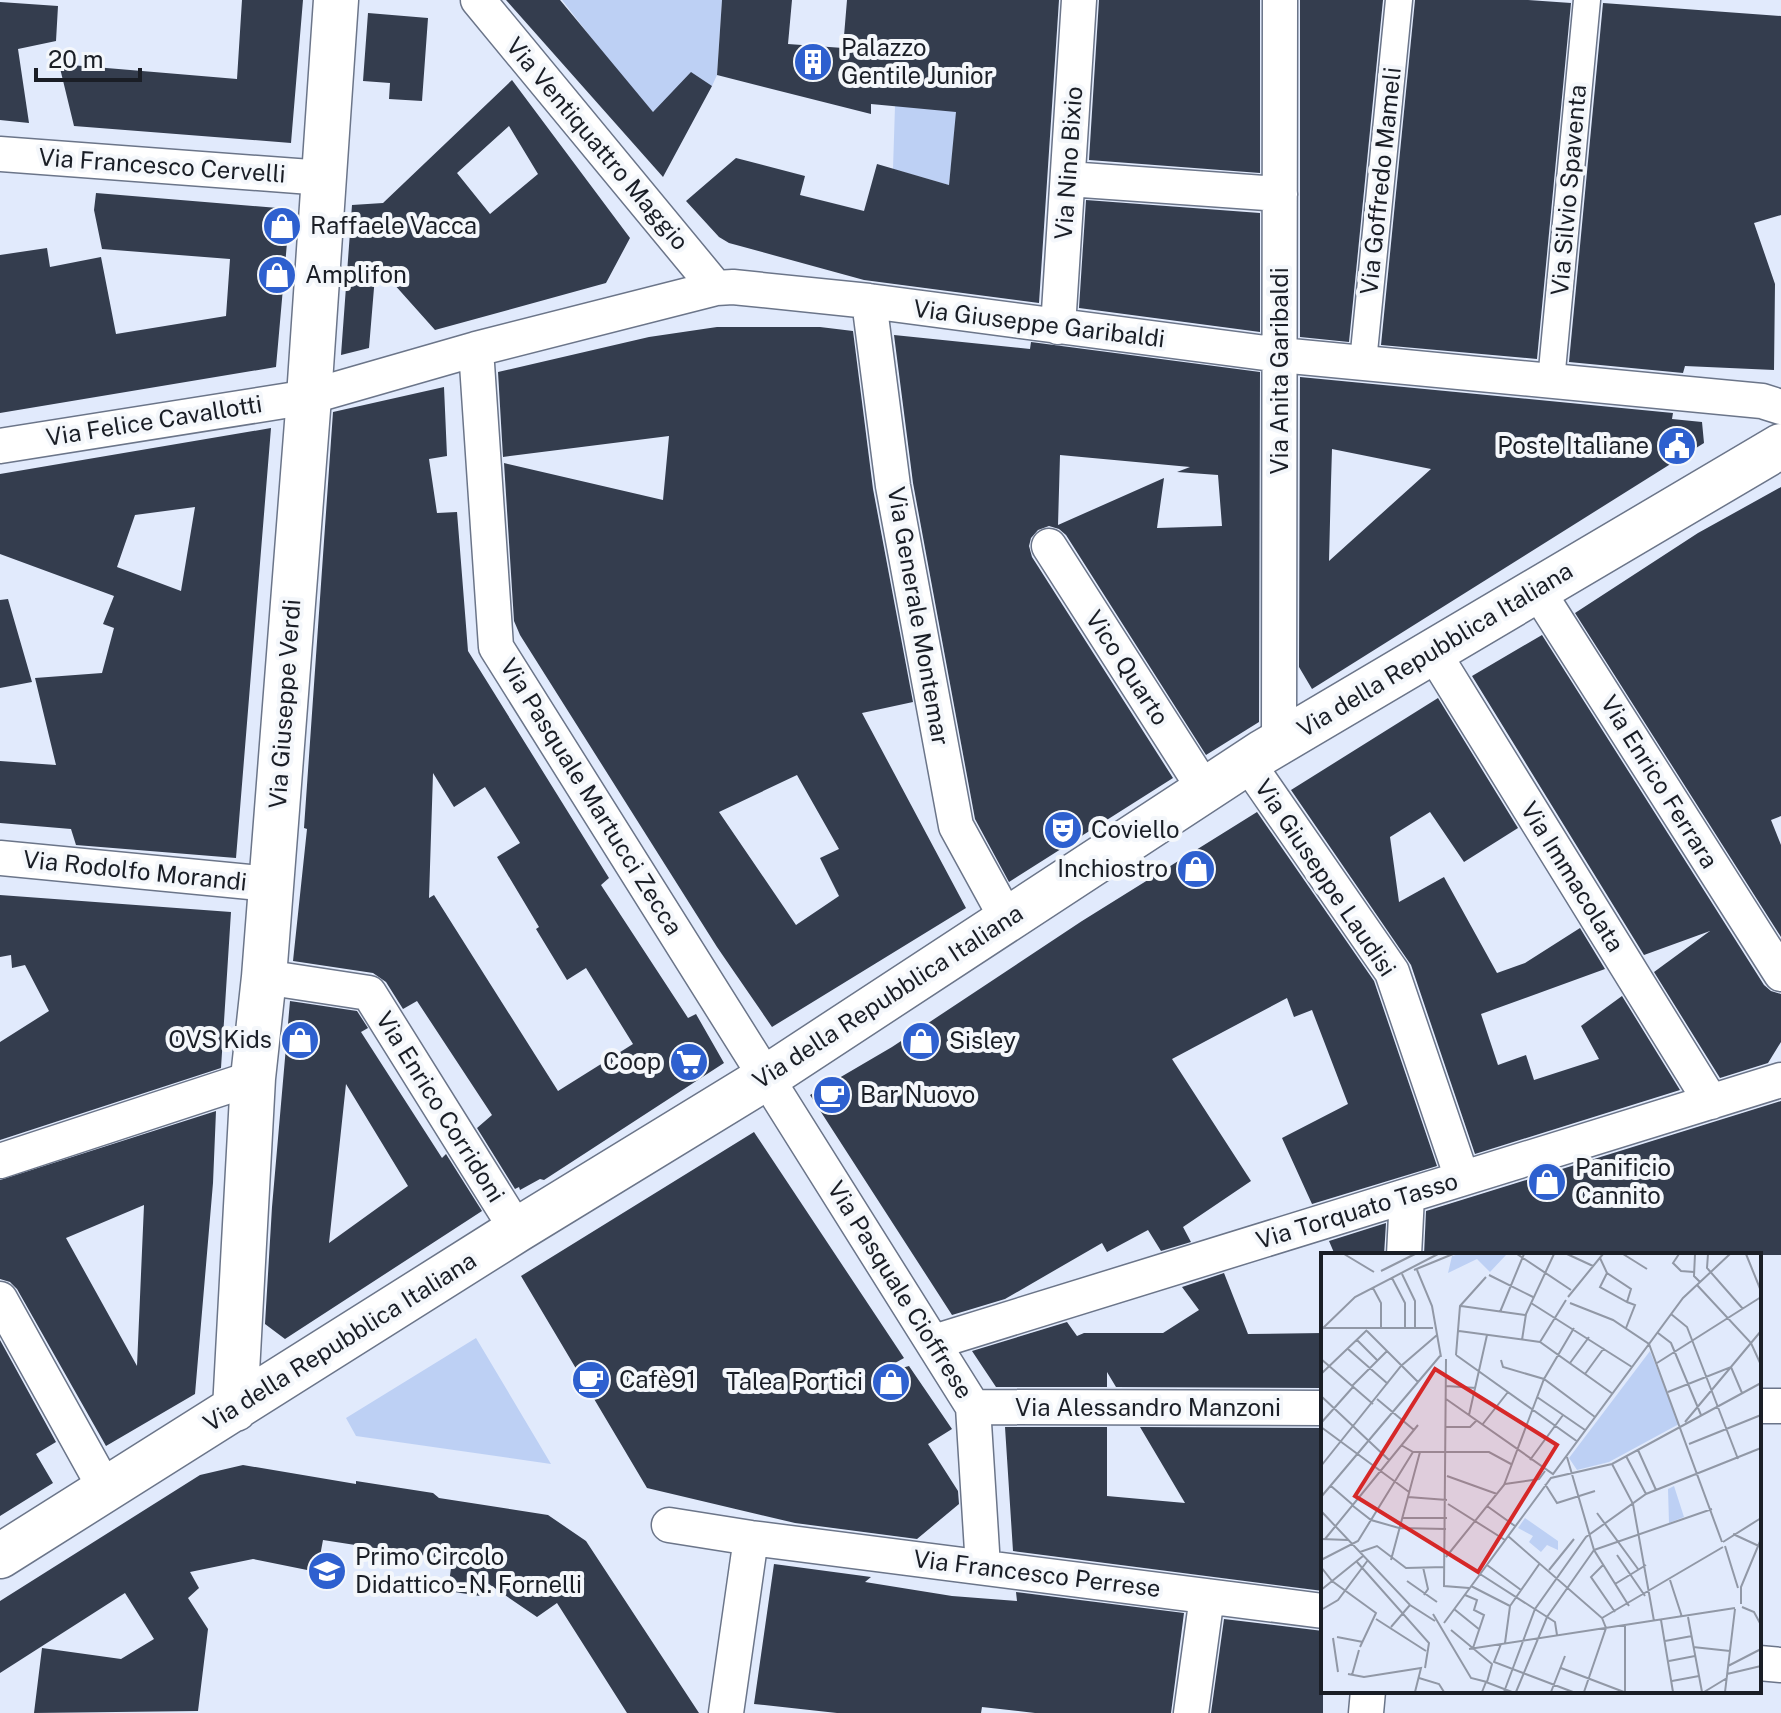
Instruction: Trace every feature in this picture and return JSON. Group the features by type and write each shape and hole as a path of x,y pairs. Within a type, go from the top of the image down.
{"street":[{"name":"Via Giuseppe Verdi","path":"235,1409 253,1078 264,977 309,397 336,0"},
{"name":"Via Ventiquattro Maggio","path":"478,0 716,288"},
{"name":"Via Nino Bixio","path":"1058,327 1079,0"},
{"name":"Via Anita Garibaldi","path":"1263,753 1280,355 1280,0"},
{"name":"Via Goffredo Mameli","path":"1363,362 1399,0"},
{"name":"Via Silvio Spaventa","path":"1551,381 1587,0"},
{"name":"Via Francesco Cervelli","path":"0,154 324,178"},
{"path":"1068,179 1280,194"},
{"name":"Via Giuseppe Garibaldi","path":"309,397 476,349 716,288 733,287 869,301 1280,355 1762,401 1781,407"},
{"name":"Via Generale Montemar","path":"869,301 893,486 956,826 1007,919"},
{"name":"Via Pasquale Martucci Zecca","path":"476,349 496,647 767,1077"},
{"name":"Via Felice Cavallotti","path":"0,446 309,397"},
{"name":"Via della Repubblica Italiana","path":"0,1556 517,1230 767,1077 1263,753 1781,446"},
{"name":"Vico Quarto","path":"1049,546 1205,790"},
{"name":"Via Enrico Ferrara","path":"1537,590 1781,974"},
{"name":"Via Immacolata","path":"1433,652 1711,1102"},
{"name":"Via Giuseppe Laudisi","path":"1263,753 1392,972 1462,1178"},
{"name":"Via Rodolfo Morandi","path":"0,858 271,884"},
{"name":"Via Enrico Corridoni","path":"264,977 369,993 517,1230"},
{"name":"Via Pasquale Cioffrese","path":"767,1077 973,1407 983,1567"},
{"path":"0,1161 253,1078"},
{"name":"Via Torquato Tasso","path":"934,1342 1781,1080"},
{"path":"1404,1253 1407,1196"},
{"path":"0,1299 106,1490"},
{"name":"Via Alessandro Manzoni","path":"973,1407 1321,1408"},
{"name":"Via Francesco Perrese","path":"669,1525 1321,1611"},
{"path":"726,1713 751,1538"},
{"path":"1191,1713 1207,1596"},
{"path":"1761,1663 1781,1665"},
{"path":"1366,1713 1368,1693"}],"shaded area":[{"path":"562,0 722,0 717,75 712,86 653,112"},
{"path":"958,100 949,185 893,169 895,106"},
{"path":"476,1338 551,1464 356,1436 346,1418"}],"building":[{"path":"242,0 303,0 291,143 74,126 59,64 237,79"},
{"path":"506,0 560,0 653,112 691,72 712,86 663,177"},
{"path":"722,0 792,0 788,44 843,48 847,0 1059,0 1039,303 864,280 729,243 719,237 686,201 736,158 805,176 800,195 864,211 877,164 949,185 956,112 871,104 871,114 717,75"},
{"path":"1099,0 1260,0 1260,173 1089,160"},
{"path":"1300,0 1383,0 1349,342 1300,337"},
{"path":"1415,0 1571,3 1537,359 1381,345"},
{"path":"0,2 58,6 56,41 18,49 29,123 0,120"},
{"path":"1603,3 1781,16 1781,215 1754,223 1775,284 1774,370 1685,366 1683,373 1569,362"},
{"path":"368,13 428,18 422,101 389,99 390,83 363,81"},
{"path":"512,80 630,238 606,283 435,330 376,264 369,348 341,355 352,205 383,203","holes":["509,126 538,174 490,214 457,173"]},
{"path":"96,193 290,209 276,367 0,413 0,255 47,248 50,267 101,257 116,334 226,316 230,259 102,249 94,210"},
{"path":"1086,200 1260,213 1260,332 1079,308"},
{"path":"717,327 820,327 853,331 873,489 913,702 862,713 966,908 772,1027 717,947 514,621 504,463 663,500 669,436 503,457 498,372 649,337","holes":["797,775 839,849 820,858 839,896 796,925 719,812"]},
{"path":"894,335 1030,349 1031,342 1260,372 1259,722 1206,755 1066,535 1049,526 1038,530 1029,546 1032,557 1173,778 1009,882 975,819 913,483","holes":["1060,455 1190,467 1177,472 1218,475 1222,526 1157,528 1164,478 1058,525"]},
{"path":"1300,377 1673,413 1672,419 1702,422 1704,443 1312,689 1299,667","holes":["1332,449 1431,469 1329,561"]},
{"path":"444,387 447,456 429,459 437,513 457,512 468,651 609,878 601,885 688,1018 696,1014 724,1063 544,1180 540,1179 520,1190 519,1187 515,1189 477,1128 492,1115 417,1001 403,1009 386,982 373,973 293,961 307,829 304,828 333,412","holes":["433,773 454,807 485,787 520,843 497,857 539,927 536,929 567,980 586,968 633,1044 558,1091 434,895 429,898"]},
{"path":"271,428 236,858 76,845 71,829 0,823 0,761 56,765 35,678 102,673 114,628 103,624 114,596 0,554 0,474","holes":["195,507 181,591 117,567 135,515"]},
{"path":"1781,487 1781,816 1771,820 1781,845 1781,937 1575,613 1698,533"},
{"path":"8,599 32,682 0,688 0,600"},
{"path":"1542,635 1764,985 1781,994 1781,1042 1768,1063 1720,1078 1654,972 1710,931 1644,955 1472,676"},
{"path":"1438,698 1518,828 1464,862 1430,812 1390,837 1399,902 1444,877 1497,973 1525,963 1580,928 1605,969 1481,1014 1498,1065 1526,1055 1534,1080 1599,1059 1581,1026 1622,996 1680,1090 1475,1154 1411,965 1291,790"},
{"path":"1257,812 1374,981 1437,1166 1312,1204 1282,1138 1348,1104 1312,1010 1294,1017 1287,998 1172,1059 1251,1181 1183,1227 1191,1242 1161,1251 1148,1230 1107,1252 1102,1243 1005,1299 952,1315 810,1095 892,1047 1082,921"},
{"path":"0,895 231,912 221,1068 0,1140 0,1042 49,1011 25,965 12,968 11,955 0,957"},
{"path":"290,1001 357,1011 368,1028 361,1032 442,1158 446,1154 482,1211 285,1339 265,1324","holes":["346,1084 408,1186 329,1243"]},
{"path":"1781,1101 1781,1255 1424,1253 1426,1211"},
{"path":"216,1111 195,1394 106,1446 17,1289 10,1282 0,1279 0,1180","holes":["144,1205 137,1366 66,1238"]},
{"path":"754,1132 904,1358 895,1363 898,1369 909,1366 952,1429 928,1444 958,1491 959,1504 917,1539 795,1523 647,1488 521,1276"},
{"path":"1386,1223 1384,1253 1334,1253 1329,1241"},
{"path":"1224,1273 1248,1334 1321,1333 1321,1388 1116,1387 1107,1372 1107,1387 996,1387 972,1351 1067,1322 1077,1336 1084,1333 1163,1333 1199,1310 1182,1287"},
{"path":"0,1340 56,1442 36,1454 53,1483 0,1516"},
{"path":"1005,1427 1107,1427 1107,1496 1185,1503 1140,1427 1321,1428 1321,1591 1013,1551"},
{"path":"243,1465 433,1493 439,1498 548,1515 586,1541 699,1713 627,1713 557,1603 537,1617 483,1580 480,1596 448,1591 452,1560 323,1540 317,1572 253,1559 190,1572 199,1588 188,1598 208,1629 198,1711 34,1713 42,1648 121,1659 154,1639 125,1593 0,1673 0,1601 200,1475"},
{"path":"774,1564 871,1577 865,1582 952,1596 1017,1601 1016,1592 1184,1613 1171,1713 1035,1713 982,1707 981,1713 837,1713 754,1704"},
{"path":"1224,1619 1321,1631 1323,1713 1211,1713"}],"place":[{"name":"Palazzo Gentile Junior","path":"813,62"},
{"name":"Raffaele Vacca","path":"282,226"},
{"name":"Amplifon","path":"277,275"},
{"name":"Poste Italiane","path":"1677,446"},
{"name":"Coviello","path":"1063,830"},
{"name":"Inchiostro","path":"1196,869"},
{"name":"OVS Kids","path":"300,1040"},
{"name":"Sisley","path":"921,1041"},
{"name":"Coop","path":"689,1062"},
{"name":"Bar Nuovo","path":"832,1095"},
{"name":"Panificio Cannito","path":"1547,1182"},
{"name":"Cafè91","path":"591,1380"},
{"name":"Talea Portici","path":"891,1382"},
{"name":"Primo Circolo Didattico - N. Fornelli","path":"327,1571"}]}
